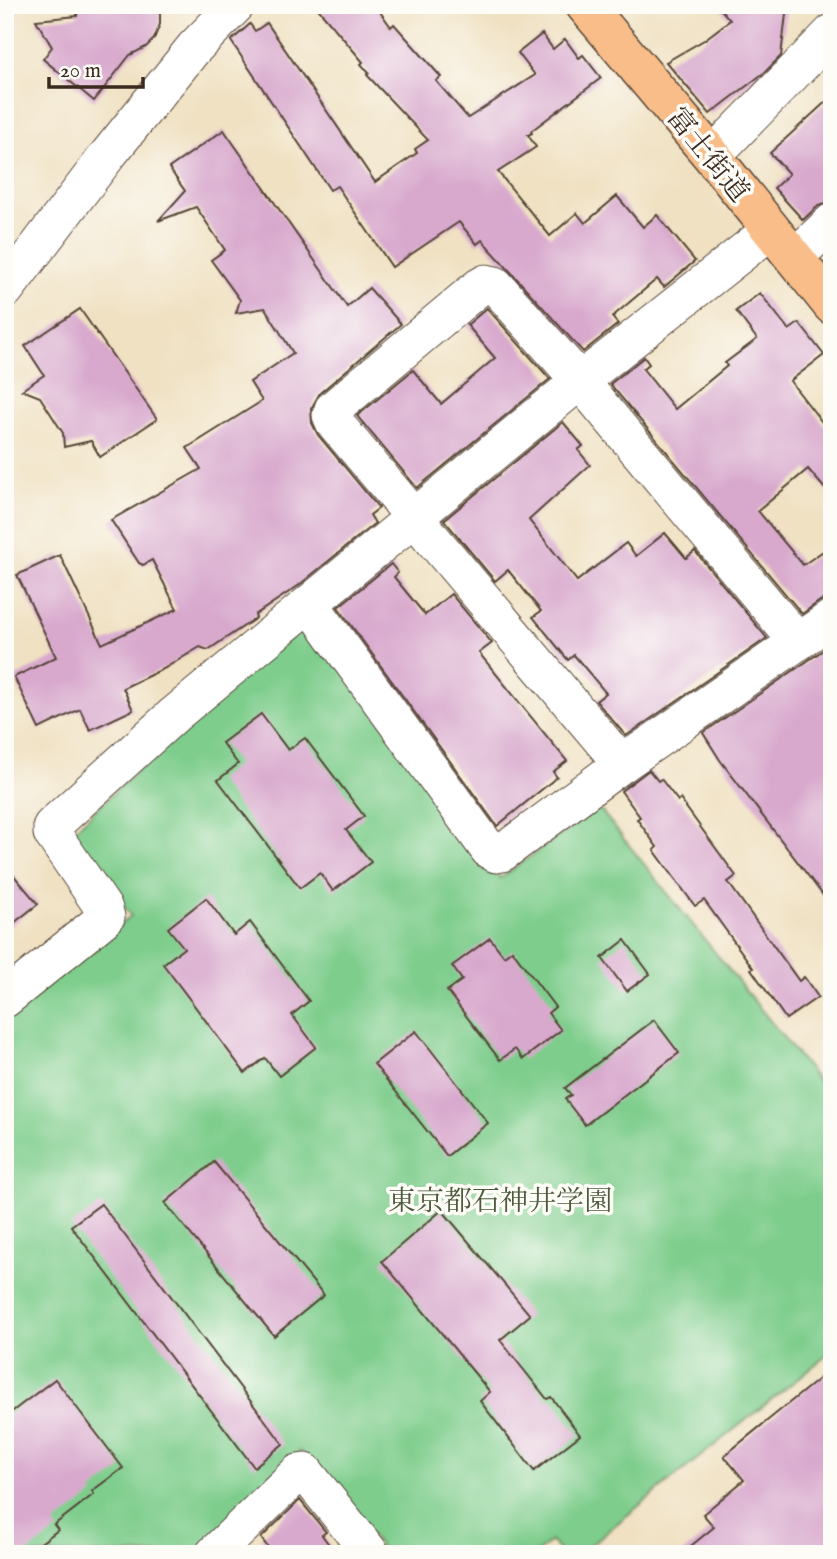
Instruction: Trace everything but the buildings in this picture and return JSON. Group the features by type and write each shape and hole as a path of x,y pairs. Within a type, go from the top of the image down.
{"main road":[{"name":"富士街道","path":"585,5 832,305"}],"street":[{"path":"5,290 194,48 236,5"},
{"path":"712,156 832,33"},
{"path":"5,999 106,917 104,909 52,833 52,826 174,715 417,518 580,381 782,244 832,222"},
{"path":"622,764 334,422 331,415 333,410 479,287 486,283 495,285 580,381 798,642"},
{"path":"311,605 489,850 496,854 502,853 622,764 832,618"},
{"path":"214,1554 298,1473 305,1472 371,1554"}],"green space":[{"name":"東京都石神井学園","path":"310,624 500,878 599,808 832,1098 832,1351 579,1554 562,1554 551,1541 536,1554 386,1554 300,1451 196,1554 5,1554 5,1017 131,916 69,835 216,696"}]}
